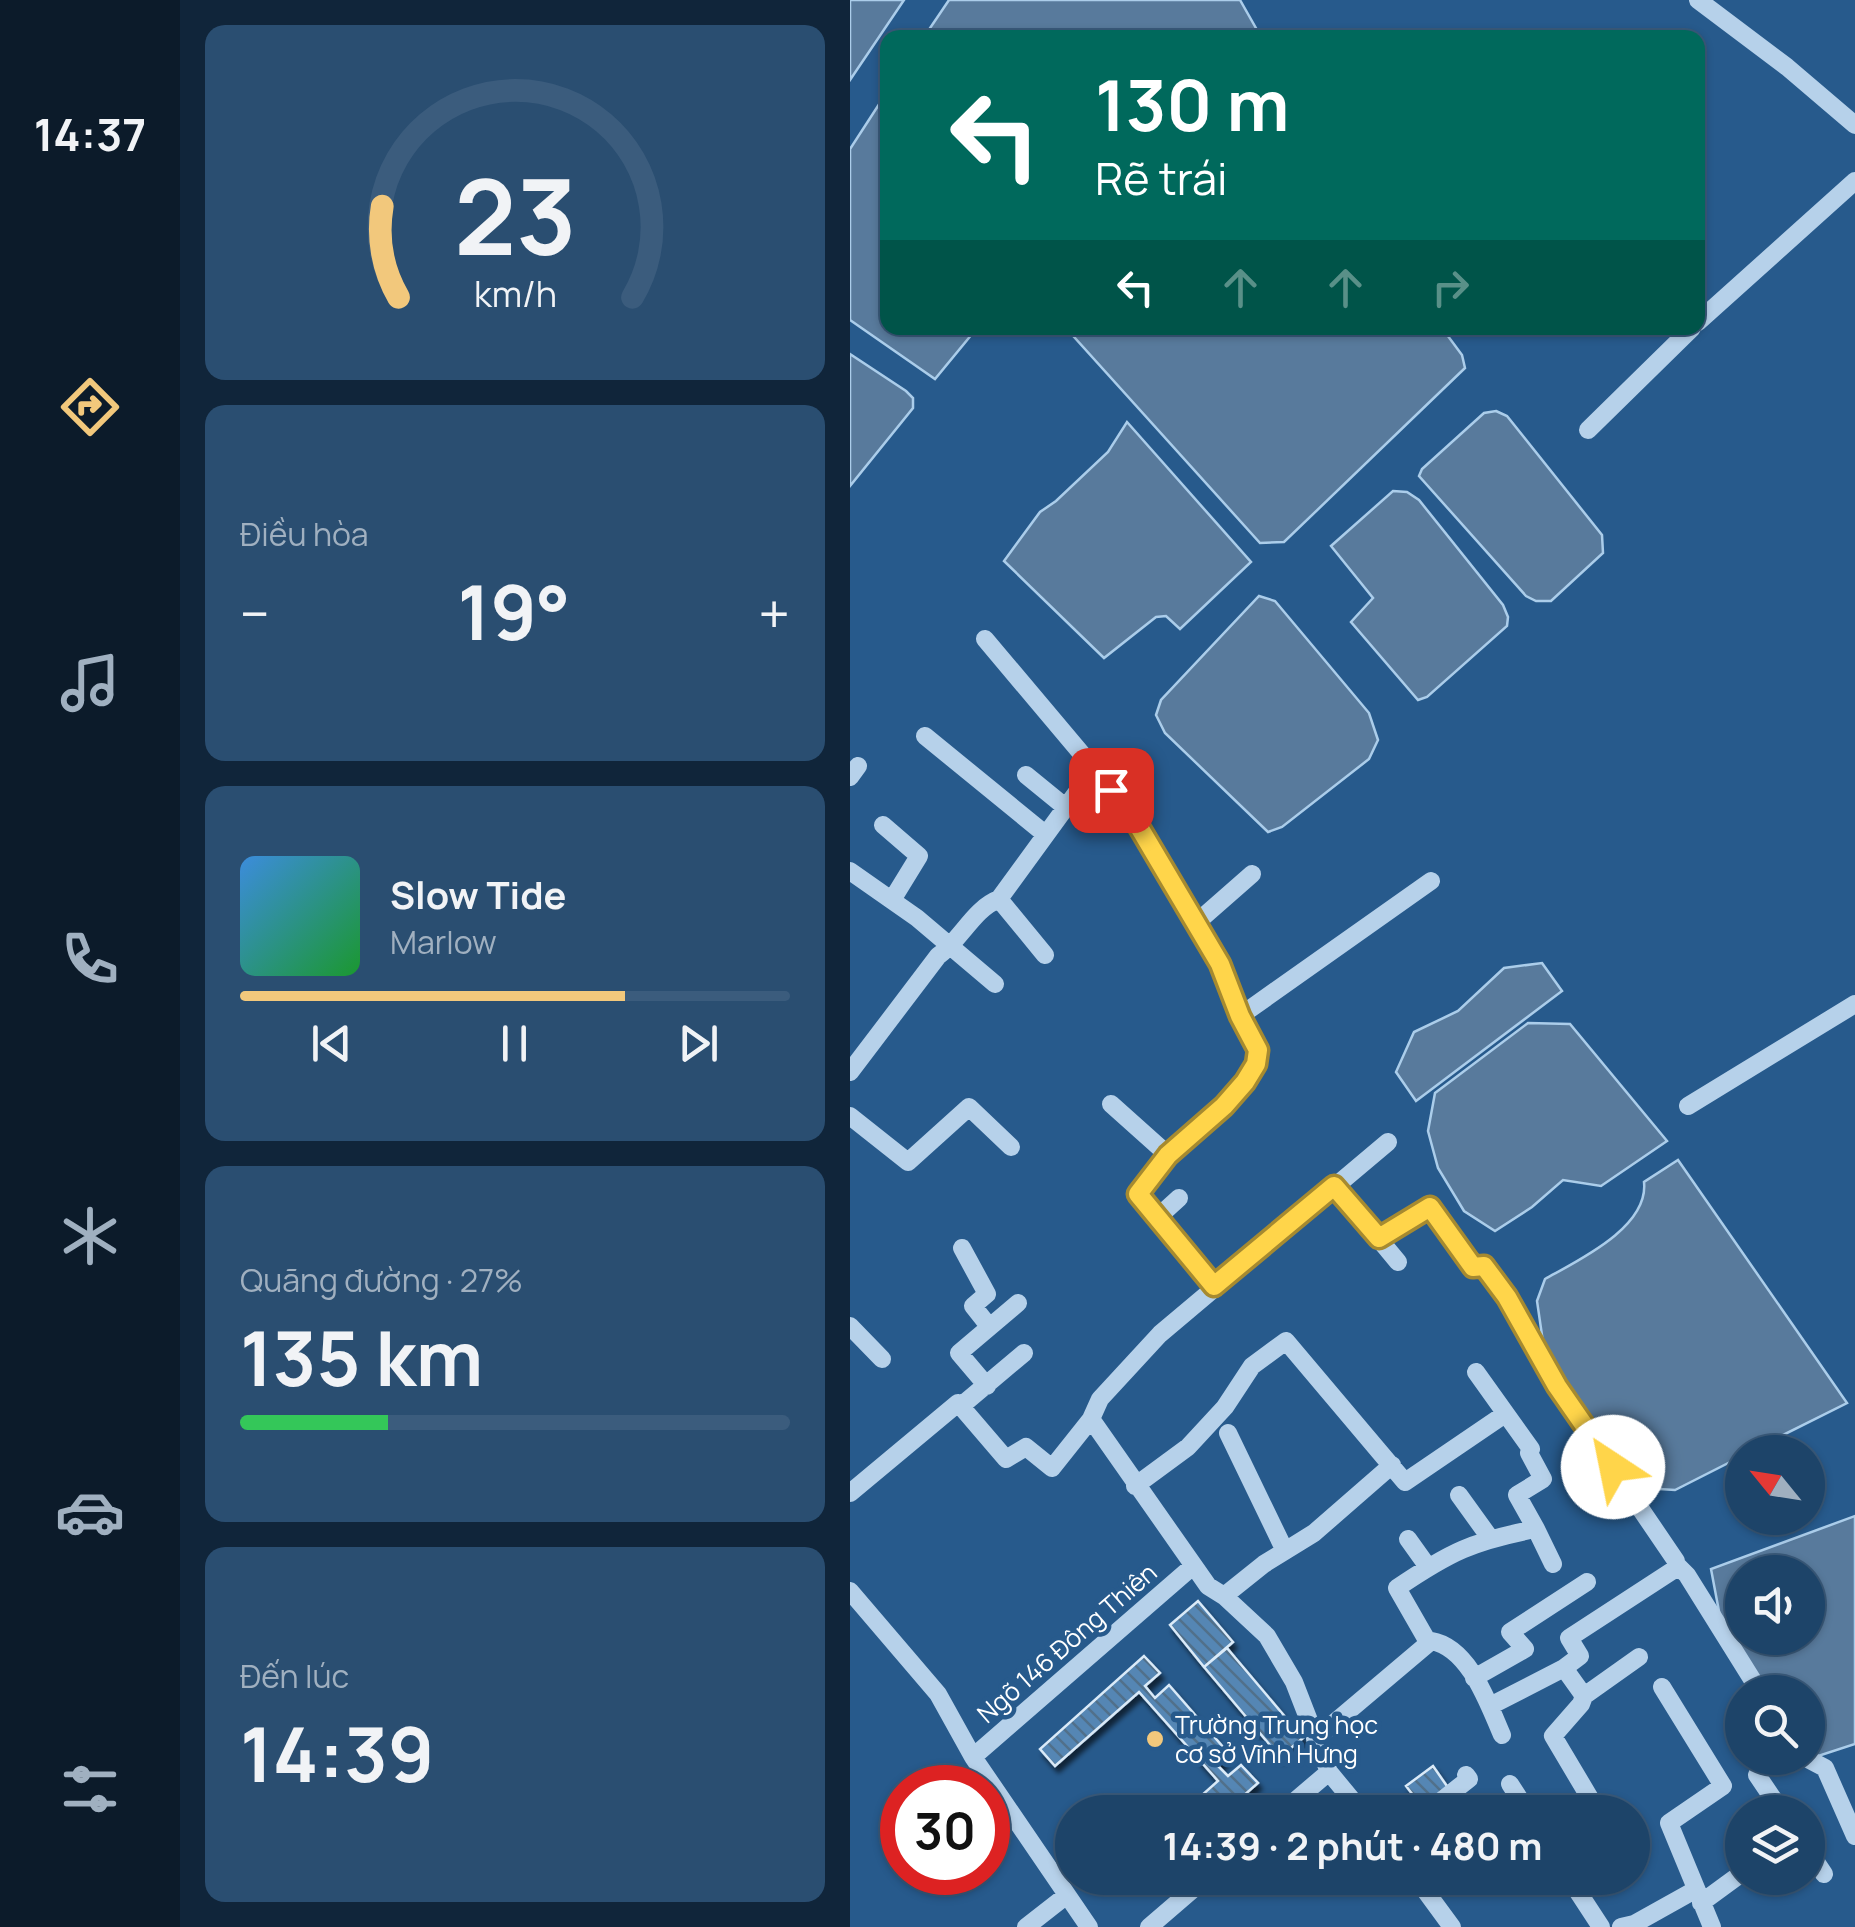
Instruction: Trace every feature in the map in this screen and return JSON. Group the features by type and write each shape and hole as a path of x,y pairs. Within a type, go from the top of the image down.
{"street":[{"path":"1698,0 1787,67 1855,126"},
{"path":"1705,316 1855,181"},
{"path":"1588,430 1685,335"},
{"path":"984,639 1129,810 1220,964 1258,1050 1256,1064 1224,1106 1168,1155 1137,1191 1214,1286"},
{"path":"925,736 1044,834"},
{"path":"850,1072 938,956 951,947 986,904 999,899 1093,770"},
{"path":"1026,775 1064,806"},
{"path":"883,825 919,856 892,900"},
{"path":"850,872 892,900 995,984"},
{"path":"1195,924 1252,874"},
{"path":"1240,1016 1430,881"},
{"path":"999,899 1045,955"},
{"path":"1688,1106 1855,1004"},
{"path":"1112,1104 1168,1155"},
{"path":"850,1116 908,1162 969,1108 1012,1147"},
{"path":"850,1494 958,1403 1006,1459 1026,1447 1052,1468 1091,1419 1100,1399 1160,1334 1388,1142"},
{"path":"1334,1186 1398,1262"},
{"path":"1157,1218 1178,1198"},
{"path":"1379,1238 1430,1207 1473,1267 1484,1266 1507,1297 1557,1386 1709,1609 1749,1675"},
{"path":"962,1248 988,1294 972,1306 988,1325"},
{"path":"987,1386 959,1353 1018,1303"},
{"path":"850,1326 882,1359"},
{"path":"1136,1486 1188,1447 1225,1407 1252,1366 1286,1341 1405,1482 1505,1414"},
{"path":"961,1406 1024,1353"},
{"path":"1476,1372 1530,1450 1543,1479 1517,1494 1553,1564"},
{"path":"1091,1419 1208,1586 1266,1636 1294,1682 1329,1772 1348,1795"},
{"path":"1228,1433 1285,1552"},
{"path":"1224,1596 1264,1564 1314,1533 1392,1465"},
{"path":"1459,1495 1490,1538"},
{"path":"1428,1642 1397,1588 1456,1550 1536,1529"},
{"path":"1408,1540 1428,1567"},
{"path":"1490,1706 1580,1656 1569,1638 1677,1565"},
{"name":"Ngõ 146 Đông Thiên","path":"974,1758 1192,1566"},
{"path":"1474,1678 1525,1649 1510,1632 1587,1582"},
{"path":"850,1591 938,1694 974,1758 1055,1877"},
{"path":"1315,1739 1428,1642 1454,1650 1490,1706 1502,1735"},
{"path":"1588,1795 1553,1736 1584,1696 1639,1657"},
{"path":"1564,1668 1584,1696"},
{"path":"1662,1686 1723,1786 1668,1823 1712,1927"},
{"path":"1825,1768 1855,1836"},
{"path":"1302,1795 1329,1772"},
{"path":"1449,1795 1470,1779 1466,1775"},
{"path":"1757,1775 1771,1795"},
{"path":"1510,1784 1517,1795"},
{"path":"1621,1927 1725,1882"},
{"path":"1026,1927 1067,1895 1089,1927"},
{"path":"1150,1927 1187,1895"},
{"path":"1428,1895 1452,1927"},
{"path":"1580,1895 1600,1927"}],"water":[{"path":"850,0 904,0 880,30 850,80"},
{"path":"949,0 1240,0 1257,30 929,30"},
{"path":"880,103 880,335 971,335 935,379 850,320 850,149"},
{"path":"1072,335 1447,335 1462,355 1465,368 1284,542 1260,543"},
{"path":"850,354 906,391 913,398 913,408 850,486"},
{"path":"1496,411 1507,416 1602,535 1603,553 1551,601 1526,596 1419,476 1484,413"},
{"path":"1127,422 1251,562 1180,629 1166,616 1156,617 1104,658 1004,561 1040,512 1108,452"},
{"path":"1393,491 1407,492 1419,500 1503,605 1508,617 1507,626 1427,697 1418,700 1351,622 1373,598 1331,546"},
{"path":"1259,596 1275,601 1369,713 1378,740 1369,759 1282,827 1268,832 1165,733 1156,715 1161,700"},
{"path":"1542,963 1562,991 1416,1101 1396,1072 1414,1032 1458,1011 1504,968"},
{"path":"1528,1023 1570,1024 1667,1141 1601,1186 1563,1180 1495,1231 1464,1211 1438,1168 1428,1131 1435,1093"},
{"path":"1678,1160 1847,1403 1783,1435 1725,1435 1725,1465 1675,1490 1643,1488 1620,1465 1544,1349 1537,1301 1545,1279 1593,1252 1624,1227 1643,1198 1644,1182"},
{"path":"1855,1516 1855,1744 1825,1754 1825,1675 1753,1675 1741,1655 1825,1655 1825,1555 1749,1555 1803,1535 1825,1535 1825,1527"},
{"path":"1725,1564 1725,1629 1711,1569"}],"building":[{"path":"1198,1601 1233,1642 1204,1667 1170,1625"},
{"path":"1227,1648 1303,1738 1280,1757 1204,1667"},
{"path":"1144,1656 1160,1673 1145,1686 1155,1698 1169,1685 1230,1755 1218,1766 1228,1776 1241,1765 1258,1783 1244,1795 1202,1795 1218,1781 1139,1692 1055,1766 1040,1749"},
{"path":"1433,1766 1449,1789 1441,1795 1413,1795 1406,1786"}],"place":[{"name":"Trường Trung học cơ sở Vĩnh Hưng","path":"1155,1739"}],"route":[{"path":"1111,790 1129,810 1220,964 1258,1050 1256,1064 1245,1082 1168,1155 1138,1194 1214,1286 1334,1186 1379,1238 1430,1207 1473,1267 1484,1266 1507,1297 1535,1351 1613,1467"}]}
